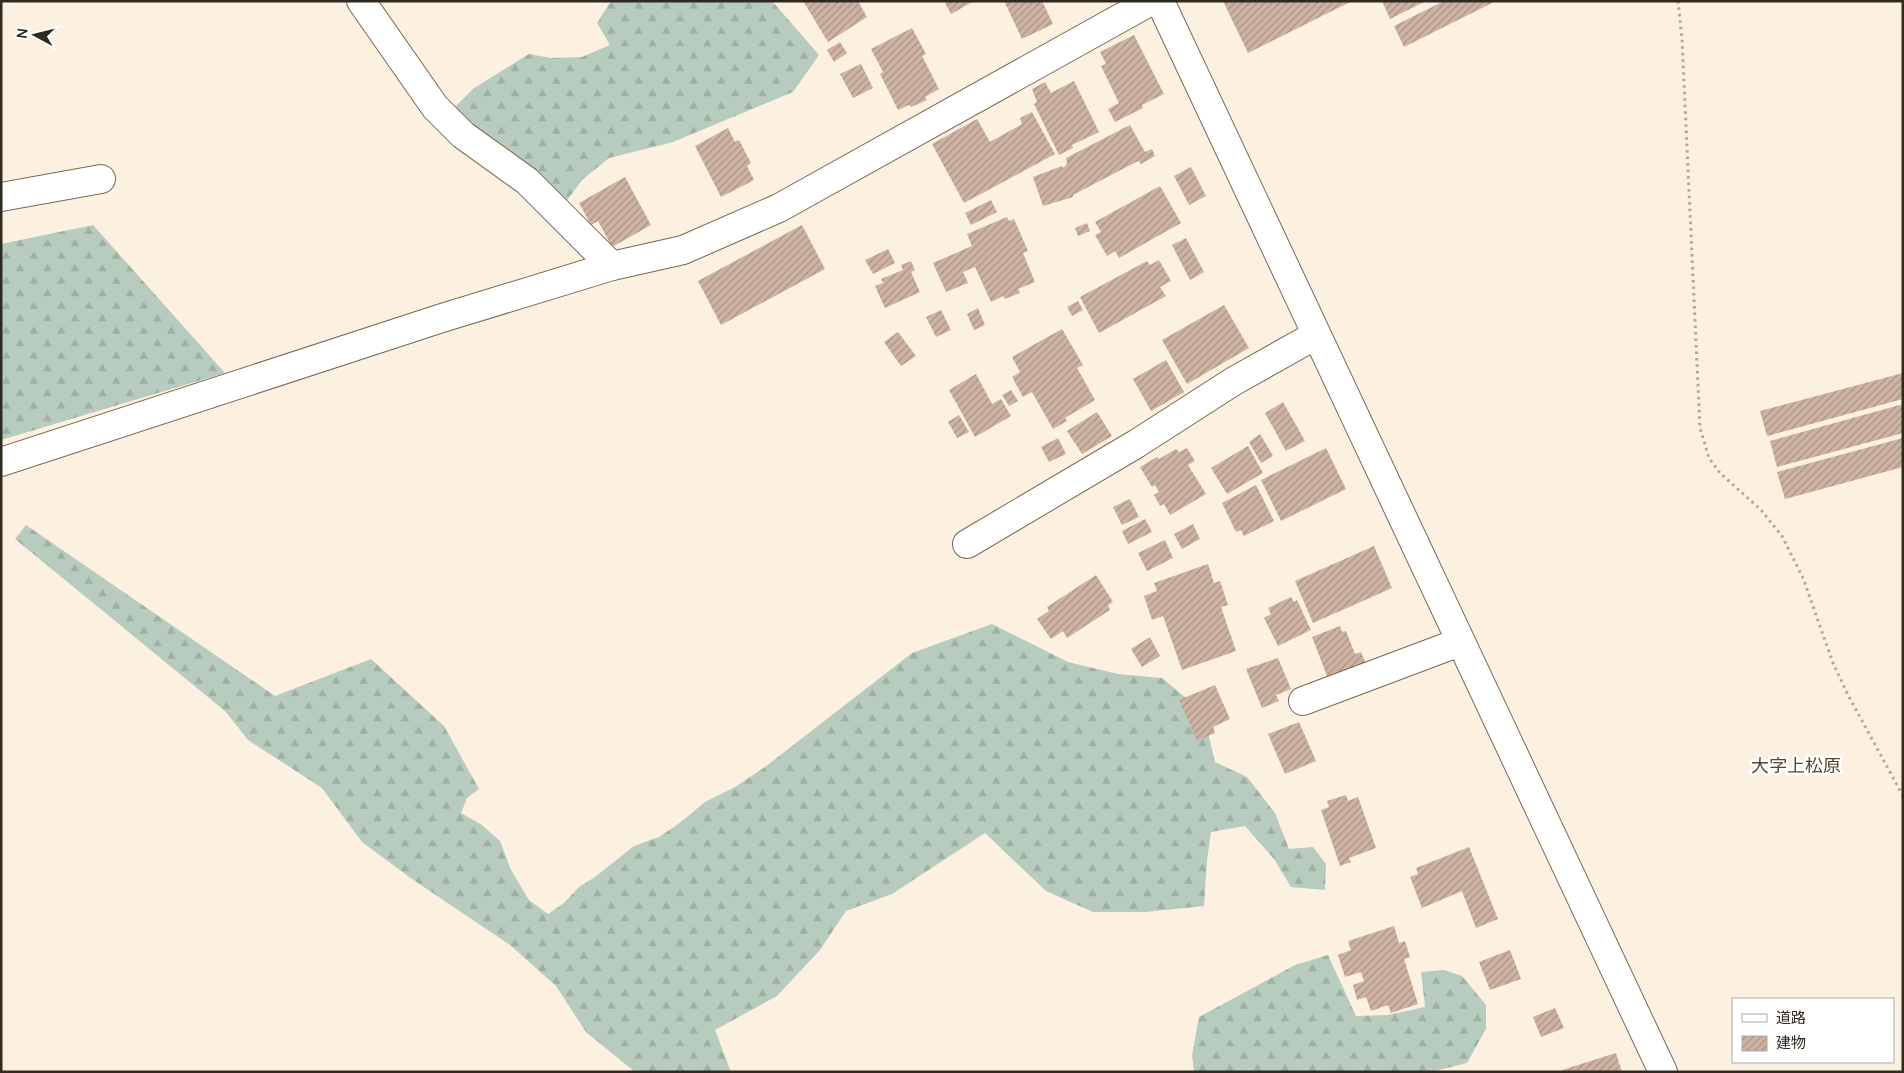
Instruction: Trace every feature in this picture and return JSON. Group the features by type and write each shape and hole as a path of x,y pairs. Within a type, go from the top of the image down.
{"street":[{"path":"361,1 435,107 462,135 527,181 612,266"},
{"path":"1,462 442,318 612,266 683,250 779,208 1151,1"},
{"path":"1160,1 1663,1072"},
{"path":"1,197 101,179"},
{"path":"967,544 1136,444 1234,380 1316,336"},
{"path":"1303,702 1460,642"}],"path":[{"path":"1678,1 1682,39 1700,428 1709,458 1720,473 1761,510 1782,536 1803,578 1833,663 1848,695 1903,796"}],"green space":[{"path":"611,1 772,1 819,55 793,92 673,142 609,158 582,180 565,203 473,130 454,108 474,88 529,54 551,58 582,57 610,45 597,23"},
{"path":"93,225 225,373 1,440 1,244"},
{"path":"26,525 275,696 371,659 444,726 479,789 467,798 461,813 482,825 500,841 511,870 529,900 548,914 564,903 579,887 595,877 634,846 659,837 705,802 735,787 765,767 912,653 992,624 1068,662 1118,674 1162,678 1203,712 1215,762 1247,777 1275,813 1289,849 1313,847 1326,864 1325,890 1291,887 1274,859 1245,826 1211,832 1204,906 1145,912 1093,912 1046,891 985,833 892,894 846,911 820,950 777,996 715,1030 731,1072 635,1072 586,1032 556,986 510,945 412,879 362,842 322,788 248,740 225,711 15,539"},
{"path":"1328,955 1356,1016 1388,1015 1425,1007 1421,972 1444,970 1462,976 1486,1005 1486,1029 1467,1063 1431,1072 1194,1072 1192,1055 1199,1017 1295,965"}],"building":[{"path":"803,1 858,1 867,17 828,42"},
{"path":"944,1 974,1 951,14"},
{"path":"1004,1 1042,1 1053,24 1022,39"},
{"path":"1223,1 1352,1 1248,53"},
{"path":"1382,1 1426,1 1390,19"},
{"path":"1444,1 1496,1 1404,47 1394,26"},
{"path":"912,28 926,54 922,56 939,89 925,97 927,100 898,110 880,74 883,72 871,49"},
{"path":"1134,35 1164,94 1142,105 1143,108 1115,122 1108,109 1119,103 1101,66 1106,64 1100,52"},
{"path":"840,42 847,53 834,62 827,50"},
{"path":"861,64 873,88 853,98 840,74"},
{"path":"1074,81 1099,132 1072,145 1073,148 1059,155 1034,104 1037,102 1032,89 1045,82 1051,93"},
{"path":"1032,112 1055,154 964,203 932,144 977,119 990,142 1022,124 1020,118"},
{"path":"1130,125 1145,152 1152,149 1155,156 1141,164 1138,161 1073,195 1073,197 1043,206 1033,177 1062,166 1063,168 1067,164 1066,158"},
{"path":"728,128 735,142 739,140 751,163 747,166 754,180 721,197 695,146"},
{"path":"1191,167 1206,196 1189,205 1174,176"},
{"path":"625,177 651,225 612,247 598,221 591,225 579,203"},
{"path":"1160,186 1181,223 1119,258 1115,251 1107,256 1095,235 1101,232 1095,222"},
{"path":"991,200 997,212 971,225 965,213"},
{"path":"1007,217 1009,221 1014,219 1028,251 1023,253 1035,282 1018,289 1020,293 1005,299 1003,296 991,302 975,267 963,272 968,283 946,292 933,263 972,246 967,234"},
{"path":"1087,223 1090,231 1078,236 1075,228"},
{"path":"802,225 825,269 721,325 698,281"},
{"path":"1186,238 1204,272 1190,280 1172,245"},
{"path":"888,249 895,263 873,274 865,260"},
{"path":"1159,260 1171,281 1160,287 1166,296 1099,333 1080,297 1147,261 1150,265"},
{"path":"911,261 915,270 911,272 920,292 885,308 875,286 883,283 881,279 903,270 901,265"},
{"path":"1078,301 1083,310 1072,316 1067,307"},
{"path":"1224,305 1249,348 1187,384 1162,340"},
{"path":"978,308 985,325 974,330 967,314"},
{"path":"941,310 951,330 936,337 926,317"},
{"path":"1062,329 1083,365 1077,368 1095,400 1065,418 1067,421 1053,429 1032,392 1023,397 1012,377 1020,372 1012,357"},
{"path":"898,332 916,356 901,366 884,342"},
{"path":"1166,360 1184,392 1151,411 1133,379"},
{"path":"1903,373 1903,399 1767,436 1760,411"},
{"path":"976,374 992,404 1001,399 1011,416 975,437 949,390"},
{"path":"1011,390 1018,401 1009,406 1002,395"},
{"path":"1283,402 1305,441 1286,451 1265,413"},
{"path":"1903,404 1903,433 1777,467 1770,441"},
{"path":"1097,412 1112,436 1082,454 1067,431"},
{"path":"959,415 969,432 957,438 948,422"},
{"path":"1260,434 1273,456 1261,463 1249,442"},
{"path":"1058,438 1066,454 1049,462 1041,447"},
{"path":"1903,438 1903,467 1785,499 1777,472"},
{"path":"1248,446 1263,473 1227,494 1211,468"},
{"path":"1187,448 1195,461 1188,465 1206,494 1170,515 1164,504 1160,506 1154,495 1159,492 1155,485 1152,487 1140,467 1176,449 1179,452"},
{"path":"1326,448 1346,489 1281,521 1261,480"},
{"path":"1256,485 1274,521 1244,536 1241,530 1236,532 1222,503"},
{"path":"1130,499 1139,517 1122,525 1113,507"},
{"path":"1145,519 1152,532 1128,544 1122,531"},
{"path":"1193,524 1200,539 1182,549 1174,534"},
{"path":"1165,540 1173,558 1147,571 1138,553"},
{"path":"1374,546 1392,588 1313,623 1295,581"},
{"path":"1208,564 1214,583 1220,581 1228,605 1221,607 1236,651 1182,670 1163,616 1152,620 1144,596 1157,591 1154,583"},
{"path":"1096,575 1113,602 1108,605 1110,610 1067,638 1063,631 1051,639 1037,619 1049,611 1047,607"},
{"path":"1291,597 1294,602 1297,600 1311,630 1278,646 1264,618 1271,614 1268,608"},
{"path":"1340,626 1342,632 1346,631 1355,654 1361,652 1367,666 1329,681 1312,637"},
{"path":"1150,637 1160,656 1142,667 1131,649"},
{"path":"1278,658 1291,689 1276,695 1279,701 1262,708 1246,669"},
{"path":"1215,685 1230,719 1213,727 1215,733 1197,741 1179,700"},
{"path":"1299,722 1316,761 1285,774 1268,734"},
{"path":"1346,795 1348,801 1358,797 1376,848 1349,858 1351,862 1340,866 1321,810 1329,807 1327,801"},
{"path":"1469,847 1498,919 1476,928 1462,891 1422,908 1410,877 1418,874 1416,868"},
{"path":"1394,926 1399,943 1405,941 1410,957 1404,959 1418,1004 1391,1013 1388,1005 1371,1011 1366,997 1357,1000 1353,985 1364,981 1361,972 1345,977 1338,955 1351,950 1348,941"},
{"path":"1510,950 1521,979 1490,990 1479,962"},
{"path":"1555,1008 1564,1028 1541,1037 1533,1017"},
{"path":"1616,1053 1622,1072 1563,1072 1562,1070"}],"district":[{"name":"大字上松原","path":"1796,766"}]}
